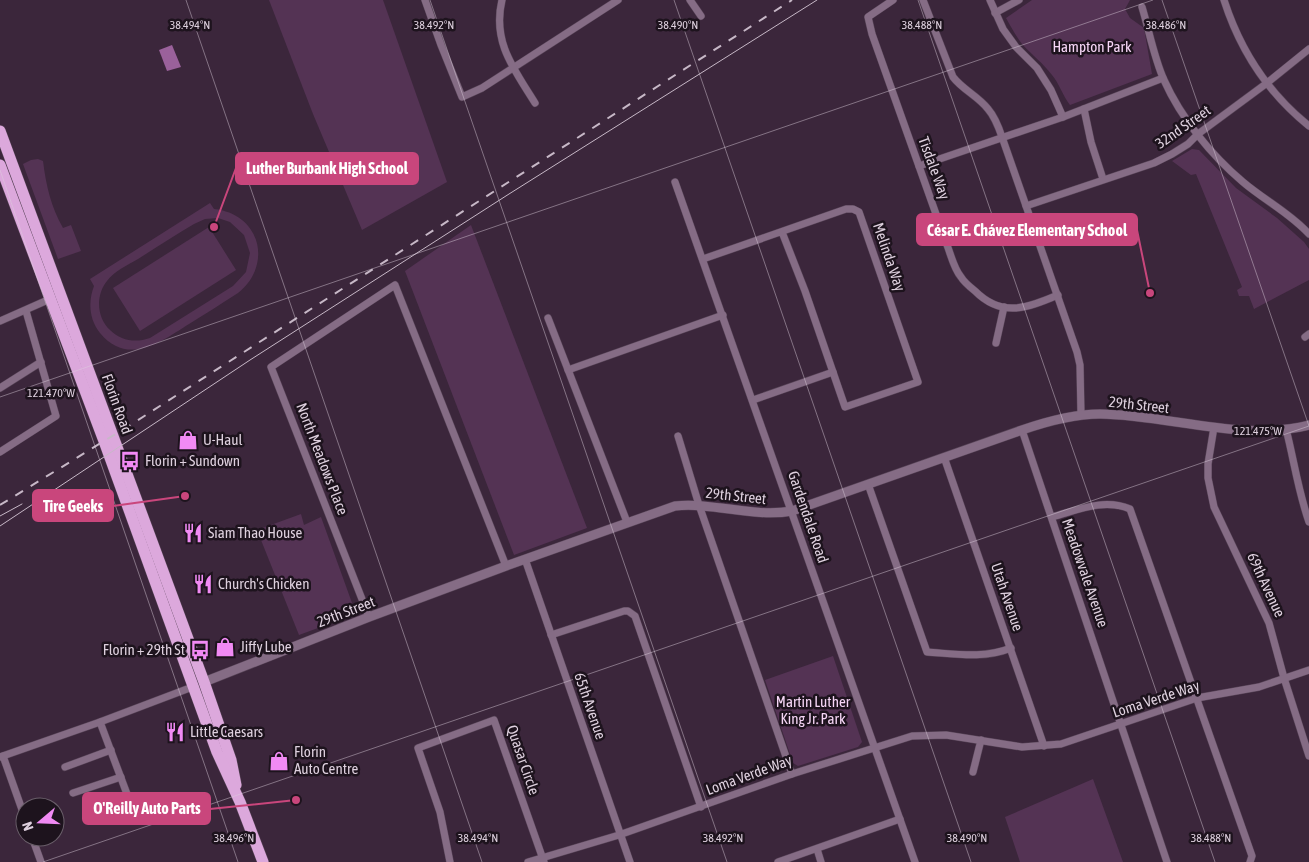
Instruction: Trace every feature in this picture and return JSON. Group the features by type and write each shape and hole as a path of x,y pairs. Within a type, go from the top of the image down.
{"main road":[{"name":"Florin Road","path":"0,131 66,308 199,684"},
{"name":"Florin Road","path":"0,165 199,684 231,760 240,802 263,862"},
{"path":"50,299 66,308"}],"street":[{"path":"425,0 462,98 482,88 618,0"},
{"path":"502,0 499,28 502,43 512,67 535,103"},
{"path":"690,0 701,16"},
{"name":"Tisdale Way","path":"894,0 868,16 872,34 946,245 960,277 983,298 1004,307 1031,306 1058,295"},
{"path":"923,0 953,77 958,84 989,109 995,119 1058,295 1080,365 1081,416"},
{"path":"990,0 1003,29 1016,47 1037,68 1052,90 1063,118"},
{"path":"995,13 1019,0"},
{"path":"1224,0 1243,46 1267,83 1278,98 1309,126"},
{"path":"1142,6 1163,78 1177,106 1208,148 1227,168 1262,197 1293,219 1309,234"},
{"name":"32nd Street","path":"1026,206 1154,163 1172,154 1188,144 1198,134 1309,49"},
{"path":"919,166 1063,118 1163,78"},
{"path":"1084,110 1091,142 1104,179"},
{"path":"0,165 12,161"},
{"name":"Gardendale Road","path":"675,182 914,862"},
{"name":"Melinda Way","path":"703,259 846,209 853,209 859,212 918,382 845,407 833,372"},
{"path":"752,400 833,372 782,232"},
{"name":"North Meadows Place","path":"369,617 271,367 395,285 506,566"},
{"path":"0,321 50,299"},
{"path":"996,343 1004,307"},
{"path":"0,452 56,416 26,311"},
{"path":"568,370 723,315"},
{"path":"548,318 627,522"},
{"path":"0,388 41,362"},
{"name":"29th Street","path":"199,684 369,617 675,506 699,505 765,514 792,511 1059,418 1115,415 1252,430 1286,429 1309,425"},
{"name":"69th Avenue","path":"1214,427 1208,464 1208,478 1214,507 1269,623 1309,756"},
{"path":"1286,429 1297,482 1309,522"},
{"name":"Meadowvale Avenue","path":"1022,430 1167,862"},
{"path":"678,436 699,505 792,774"},
{"name":"Utah Avenue","path":"944,457 1044,746"},
{"path":"868,484 927,652 980,656 1011,648"},
{"path":"1052,517 1094,506 1119,504 1130,509 1252,856 1250,862"},
{"name":"65th Avenue","path":"525,559 619,835 630,862"},
{"path":"551,635 624,610 634,616 700,807"},
{"name":"Loma Verde Way","path":"528,862 543,860 792,774 912,736 930,734 964,736 1009,746 1044,746 1077,740 1197,698 1259,686 1309,670"},
{"path":"17,797 2,756 100,722 199,684"},
{"name":"Quasar Circle","path":"450,862 440,812 418,748 494,720 543,860"},
{"path":"100,722 127,794"},
{"path":"973,772 981,740"},
{"path":"65,767 111,750"},
{"path":"74,793 121,777"},
{"path":"778,862 900,820"},
{"path":"35,847 40,862"},
{"path":"817,849 821,862"}],"green space":[{"path":"269,0 383,0 447,182 362,230 313,114"},
{"name":"Hampton Park","path":"1032,0 1130,0 1125,9 1130,18 1144,28 1152,74 1070,105 1054,78 1022,44 1006,18"},
{"path":"1192,149 1199,150 1236,188 1277,218 1304,242 1309,249 1309,280 1254,309 1249,296 1239,296 1237,290 1242,287 1196,174 1191,175 1172,161"},
{"path":"38,159 43,161 55,212 63,228 71,225 81,251 58,259 23,164"},
{"path":"210,203 214,209 230,213 242,220 251,230 257,242 256,269 249,282 238,293 168,337 145,348 133,350 122,348 111,343 96,328 90,304 94,286 90,279","holes":["218,218 230,222 244,235 250,253 246,272 233,286 150,338 134,341 119,337 110,330 102,319 99,300 103,287 113,274 187,228 205,219"]},
{"path":"471,225 587,528 514,555 405,271"},
{"path":"209,227 236,270 140,331 113,288"},
{"path":"301,514 304,525 321,517 356,614 299,635 257,530"},
{"name":"Martin Luther King Jr. Park","path":"833,656 862,742 858,747 798,766 793,763 765,680"},
{"path":"1093,779 1123,862 1020,862 1005,817"}],"shaded area":[{"path":"172,45 181,67 167,71 159,50"}],"tram line":[{"path":"0,526 250,360 817,0"},
{"path":"0,516 22,504"}],"railway":[{"path":"0,505 135,422 792,0"}],"place":[{"name":"Luther Burbank High School","path":"214,227"},
{"name":"César E. Chávez Elementary School","path":"1150,293"},
{"name":"U-Haul","path":"188,440"},
{"name":"Florin + Sundown","path":"130,461"},
{"name":"Tire Geeks","path":"185,496"},
{"name":"Siam Thao House","path":"193,533"},
{"name":"Church's Chicken","path":"203,584"},
{"name":"Jiffy Lube","path":"225,647"},
{"name":"Florin + 29th St","path":"200,650"},
{"name":"Little Caesars","path":"175,732"},
{"name":"Florin Auto Centre","path":"279,761"},
{"name":"O'Reilly Auto Parts","path":"296,800"}]}
